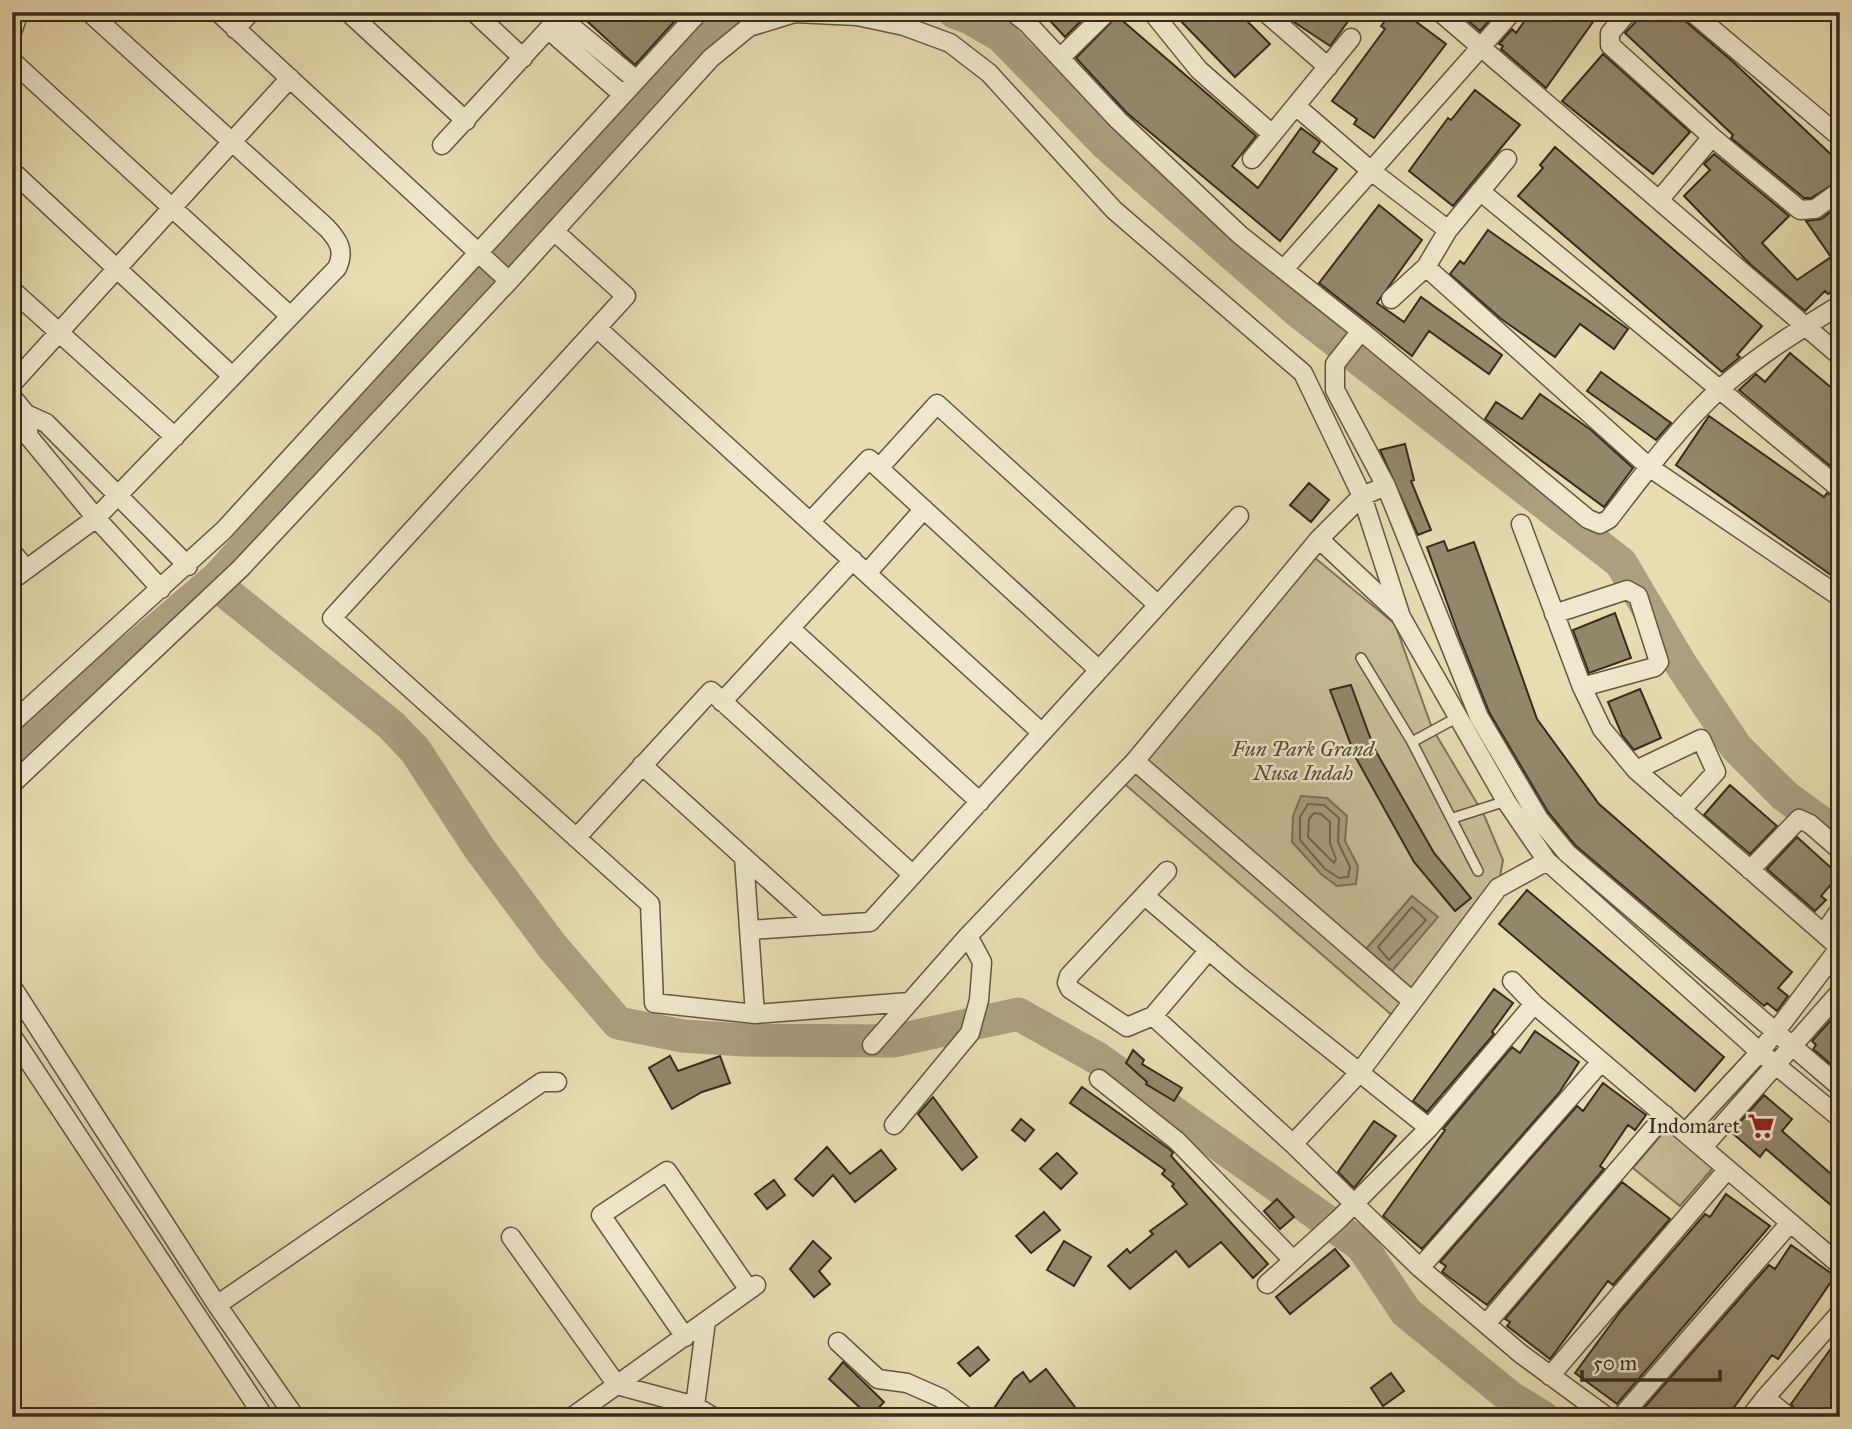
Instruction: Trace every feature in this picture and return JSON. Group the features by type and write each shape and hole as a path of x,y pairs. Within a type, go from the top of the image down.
{"street":[{"path":"12,32 19,12"},
{"path":"12,552 19,574 96,518 337,268 342,258 340,242 89,12"},
{"path":"218,12 505,278"},
{"path":"236,29 251,12"},
{"path":"348,12 466,121"},
{"path":"474,12 523,58"},
{"path":"12,723 188,566 482,257 635,79 699,12"},
{"path":"1013,12 1118,120 1240,235 1588,519 1600,524 1609,519 1649,467 1719,390 1804,327 1840,304"},
{"path":"1060,58 1107,12"},
{"path":"1152,12 1199,70 1272,134"},
{"path":"1265,12 1328,67"},
{"path":"1440,12 1840,356"},
{"path":"1284,269 1512,12"},
{"path":"1628,12 1610,33 1610,45 1712,137 1800,210 1815,209 1840,191"},
{"path":"1692,12 1840,137"},
{"path":"12,783 241,568 505,278 554,231 711,58 749,27 795,13 857,16 904,26 950,43 989,74 1114,210 1303,373 1317,397 1362,496 1402,617 1506,801 1547,861 1760,1052 1840,1118"},
{"path":"442,145 558,20"},
{"path":"558,20 635,79"},
{"path":"558,20 622,94"},
{"path":"1252,159 1351,38"},
{"path":"12,61 289,315"},
{"path":"12,384 290,78"},
{"path":"1296,106 1370,170 1448,230"},
{"path":"1660,200 1712,137"},
{"path":"1391,299 1426,267 1448,230 1507,159"},
{"path":"12,171 232,376"},
{"path":"1480,191 1840,489"},
{"path":"554,231 626,296 332,618 650,904 654,1003 755,1014 909,1002"},
{"path":"1426,267 1649,467 1840,597"},
{"path":"12,290 175,437"},
{"path":"597,328 1042,733"},
{"path":"1359,334 1335,364 1335,390 1386,486 1479,717 1539,819 1567,853 1840,1087"},
{"path":"1317,397 1335,390"},
{"path":"12,397 26,414 46,423 188,566"},
{"path":"879,468 937,404 1158,606"},
{"path":"26,414 29,437 96,518 161,589"},
{"path":"810,522 869,459 1099,670"},
{"path":"872,1045 968,936 1135,761 1319,539 1362,496 1386,486"},
{"path":"867,573 924,509"},
{"path":"749,930 870,922 1238,516"},
{"path":"1521,524 1582,687 1602,729 1636,770 1840,948 1760,1052 1686,1132"},
{"path":"1319,539 1402,617"},
{"path":"722,702 853,560"},
{"path":"1555,614 1627,590 1638,596 1659,662 1655,667 1582,687"},
{"path":"790,628 980,802"},
{"path":"576,838 711,691 913,875"},
{"path":"1636,770 1702,739 1716,772 1681,810"},
{"path":"1135,761 1412,1001"},
{"path":"642,765 819,925"},
{"path":"1750,870 1799,819 1810,824 1840,850"},
{"path":"744,858 755,1014"},
{"path":"1293,1143 1359,1073 1498,888 1547,861"},
{"path":"1167,870 1069,975 1067,983 1070,989 1127,1027 1153,1016 1209,950"},
{"path":"1145,896 1429,1128"},
{"path":"1824,933 1840,910"},
{"path":"894,1125 970,1033 976,1014 982,962 968,936"},
{"path":"1512,981 1534,1004 1840,1265"},
{"path":"12,988 217,1304 295,1417"},
{"path":"1703,1147 1840,992"},
{"path":"1267,1284 1339,1219 1429,1128 1534,1004"},
{"path":"1153,1016 1293,1143 1420,1268 1550,1376 1607,1417"},
{"path":"12,1036 264,1417"},
{"path":"1420,1268 1601,1062"},
{"path":"1099,1079 1177,1141 1292,1259"},
{"path":"217,1304 542,1082 557,1082"},
{"path":"65,1116 86,1101"},
{"path":"1486,1324 1665,1115"},
{"path":"1550,1376 1727,1170"},
{"path":"572,1417 685,1337 753,1287 667,1171 601,1215 685,1337"},
{"path":"1621,1417 1790,1223"},
{"path":"511,1237 617,1385 695,1406 713,1417"},
{"path":"1750,1417 1840,1313"},
{"path":"695,1406 706,1321"},
{"path":"838,1342 878,1379 906,1383 930,1393 965,1417"},
{"path":"1765,1398 1789,1417"}],"lane":[{"path":"1361,658 1412,743 1478,871"},
{"path":"1412,743 1460,716"},
{"path":"1453,818 1506,801"}],"green space":[{"name":"Fun Park Grand Nusa Indah","path":"1309,553 1395,624 1432,728 1484,815 1503,860 1498,888 1393,1016 1113,774"},
{"path":"1668,1127 1713,1168 1680,1206 1633,1168"}],"water":[{"path":"1301,796 1327,798 1347,816 1345,841 1358,866 1356,884 1337,886 1321,874 1292,842 1293,816"},
{"path":"1412,896 1438,917 1392,971 1366,949"}],"building":[{"path":"577,12 683,12 635,65"},
{"path":"1042,12 1075,12 1082,20 1065,37"},
{"path":"1172,12 1238,12 1270,44 1235,77"},
{"path":"1301,12 1336,12 1349,20 1330,46 1294,22"},
{"path":"1392,12 1403,12 1446,44 1374,138 1354,124 1357,119 1332,101 1385,29 1381,26"},
{"path":"1458,12 1490,12 1494,15 1480,31"},
{"path":"1531,12 1600,12 1546,88 1501,49 1503,46 1499,44 1512,29 1516,33"},
{"path":"1645,12 1681,12 1685,21 1731,60 1840,163 1840,180 1811,198 1804,198 1731,138 1733,135 1625,33"},
{"path":"1117,16 1256,136 1232,166 1258,188 1301,128 1320,142 1313,152 1337,169 1280,241 1127,113 1076,58"},
{"path":"1603,54 1690,132 1653,174 1562,101"},
{"path":"1475,90 1520,125 1453,206 1409,171 1448,118 1451,120"},
{"path":"1555,147 1762,326 1737,355 1740,357 1722,372 1518,196 1543,168 1540,165"},
{"path":"1714,154 1789,216 1762,243 1797,280 1831,257 1806,221 1821,219 1840,205 1840,286 1828,294 1825,291 1805,311 1750,264 1684,196 1710,170 1704,164"},
{"path":"1379,205 1422,240 1377,303 1404,322 1421,297 1502,355 1489,374 1429,331 1412,356 1319,283"},
{"path":"1488,230 1628,329 1614,349 1580,324 1555,357 1500,318 1450,274 1460,261 1464,264"},
{"path":"1790,353 1840,395 1840,474 1739,390 1756,374 1765,382"},
{"path":"1601,372 1671,423 1656,440 1587,391"},
{"path":"1540,394 1591,430 1633,468 1604,507 1485,419 1496,402 1522,419"},
{"path":"1709,416 1824,497 1827,493 1840,500 1840,563 1831,575 1676,465"},
{"path":"1405,444 1414,480 1411,481 1431,530 1418,535 1380,450"},
{"path":"1309,483 1329,500 1311,522 1290,505"},
{"path":"1444,541 1448,551 1474,542 1537,719 1599,804 1792,972 1778,988 1788,996 1777,1011 1767,1003 1764,1006 1575,845 1548,812 1489,712 1459,636 1427,547"},
{"path":"1615,613 1631,658 1589,673 1573,630"},
{"path":"1351,685 1374,748 1434,853 1471,898 1455,911 1414,862 1356,758 1330,690"},
{"path":"1640,689 1661,738 1634,750 1622,735 1608,702"},
{"path":"1730,785 1777,826 1750,854 1704,815"},
{"path":"1797,837 1839,875 1821,896 1826,900 1815,911 1767,869"},
{"path":"1527,890 1724,1057 1695,1091 1499,924"},
{"path":"1494,989 1513,1003 1492,1032 1494,1034 1427,1112 1413,1101"},
{"path":"1840,1010 1840,1072 1813,1049 1816,1045 1812,1041"},
{"path":"1535,1031 1579,1062 1559,1093 1422,1249 1383,1216 1445,1130 1443,1129 1512,1047 1520,1053"},
{"path":"1133,1050 1144,1060 1142,1064 1182,1088 1174,1101 1146,1084 1147,1082 1126,1063"},
{"path":"670,1056 678,1071 720,1056 730,1083 702,1092 672,1109 649,1068"},
{"path":"1603,1083 1646,1115 1635,1130 1628,1125 1600,1166 1604,1169 1487,1305 1442,1272 1446,1266 1440,1262 1577,1106 1583,1111"},
{"path":"1082,1087 1169,1149 1173,1153 1171,1156 1268,1264 1253,1278 1221,1242 1189,1267 1176,1251 1130,1289 1108,1266 1127,1249 1130,1253 1153,1234 1150,1231 1187,1204 1172,1186 1174,1184 1162,1174 1165,1170 1070,1103"},
{"path":"1764,1095 1792,1119 1782,1131 1840,1182 1840,1213 1766,1149 1760,1157 1731,1132"},
{"path":"933,1097 977,1157 962,1170 918,1114"},
{"path":"1021,1119 1034,1130 1025,1141 1012,1130"},
{"path":"1374,1121 1396,1136 1354,1188 1338,1172"},
{"path":"827,1147 850,1174 881,1150 896,1169 855,1202 833,1175 813,1196 795,1179"},
{"path":"1057,1153 1077,1173 1061,1189 1040,1169"},
{"path":"774,1180 785,1195 767,1209 755,1194"},
{"path":"1622,1182 1670,1219 1613,1285 1608,1281 1550,1359 1507,1326 1510,1322 1505,1319"},
{"path":"1726,1194 1770,1226 1617,1404 1575,1373 1620,1312 1705,1214 1710,1217"},
{"path":"1277,1199 1294,1217 1280,1229 1264,1211"},
{"path":"1044,1212 1060,1230 1031,1253 1016,1236"},
{"path":"813,1241 831,1258 819,1271 830,1284 814,1297 790,1269"},
{"path":"1064,1241 1091,1257 1074,1286 1047,1270"},
{"path":"1791,1245 1835,1276 1778,1359 1772,1355 1727,1417 1636,1417 1769,1265 1775,1269"},
{"path":"1335,1249 1349,1266 1290,1314 1276,1297"},
{"path":"1840,1336 1840,1417 1801,1417 1791,1404"},
{"path":"978,1347 989,1360 970,1376 958,1363"},
{"path":"843,1362 884,1402 870,1417 829,1379"},
{"path":"1046,1369 1075,1407 1063,1417 988,1417 1014,1379 1023,1372 1030,1382"},
{"path":"1391,1373 1404,1391 1383,1406 1371,1388"}],"waterway":[{"path":"12,753 217,578 702,43 747,12"},
{"path":"954,12 1001,36 1106,144 1300,313 1621,563 1680,663 1736,747 1785,796 1840,836"},
{"path":"217,578 229,595 391,725 415,750 479,848 552,946 618,1023 683,1036 743,1040 894,1041 1018,1014 1097,1058 1362,1246 1406,1312 1510,1397 1543,1417"}],"place":[{"name":"Indomaret","path":"1761,1126"}]}
